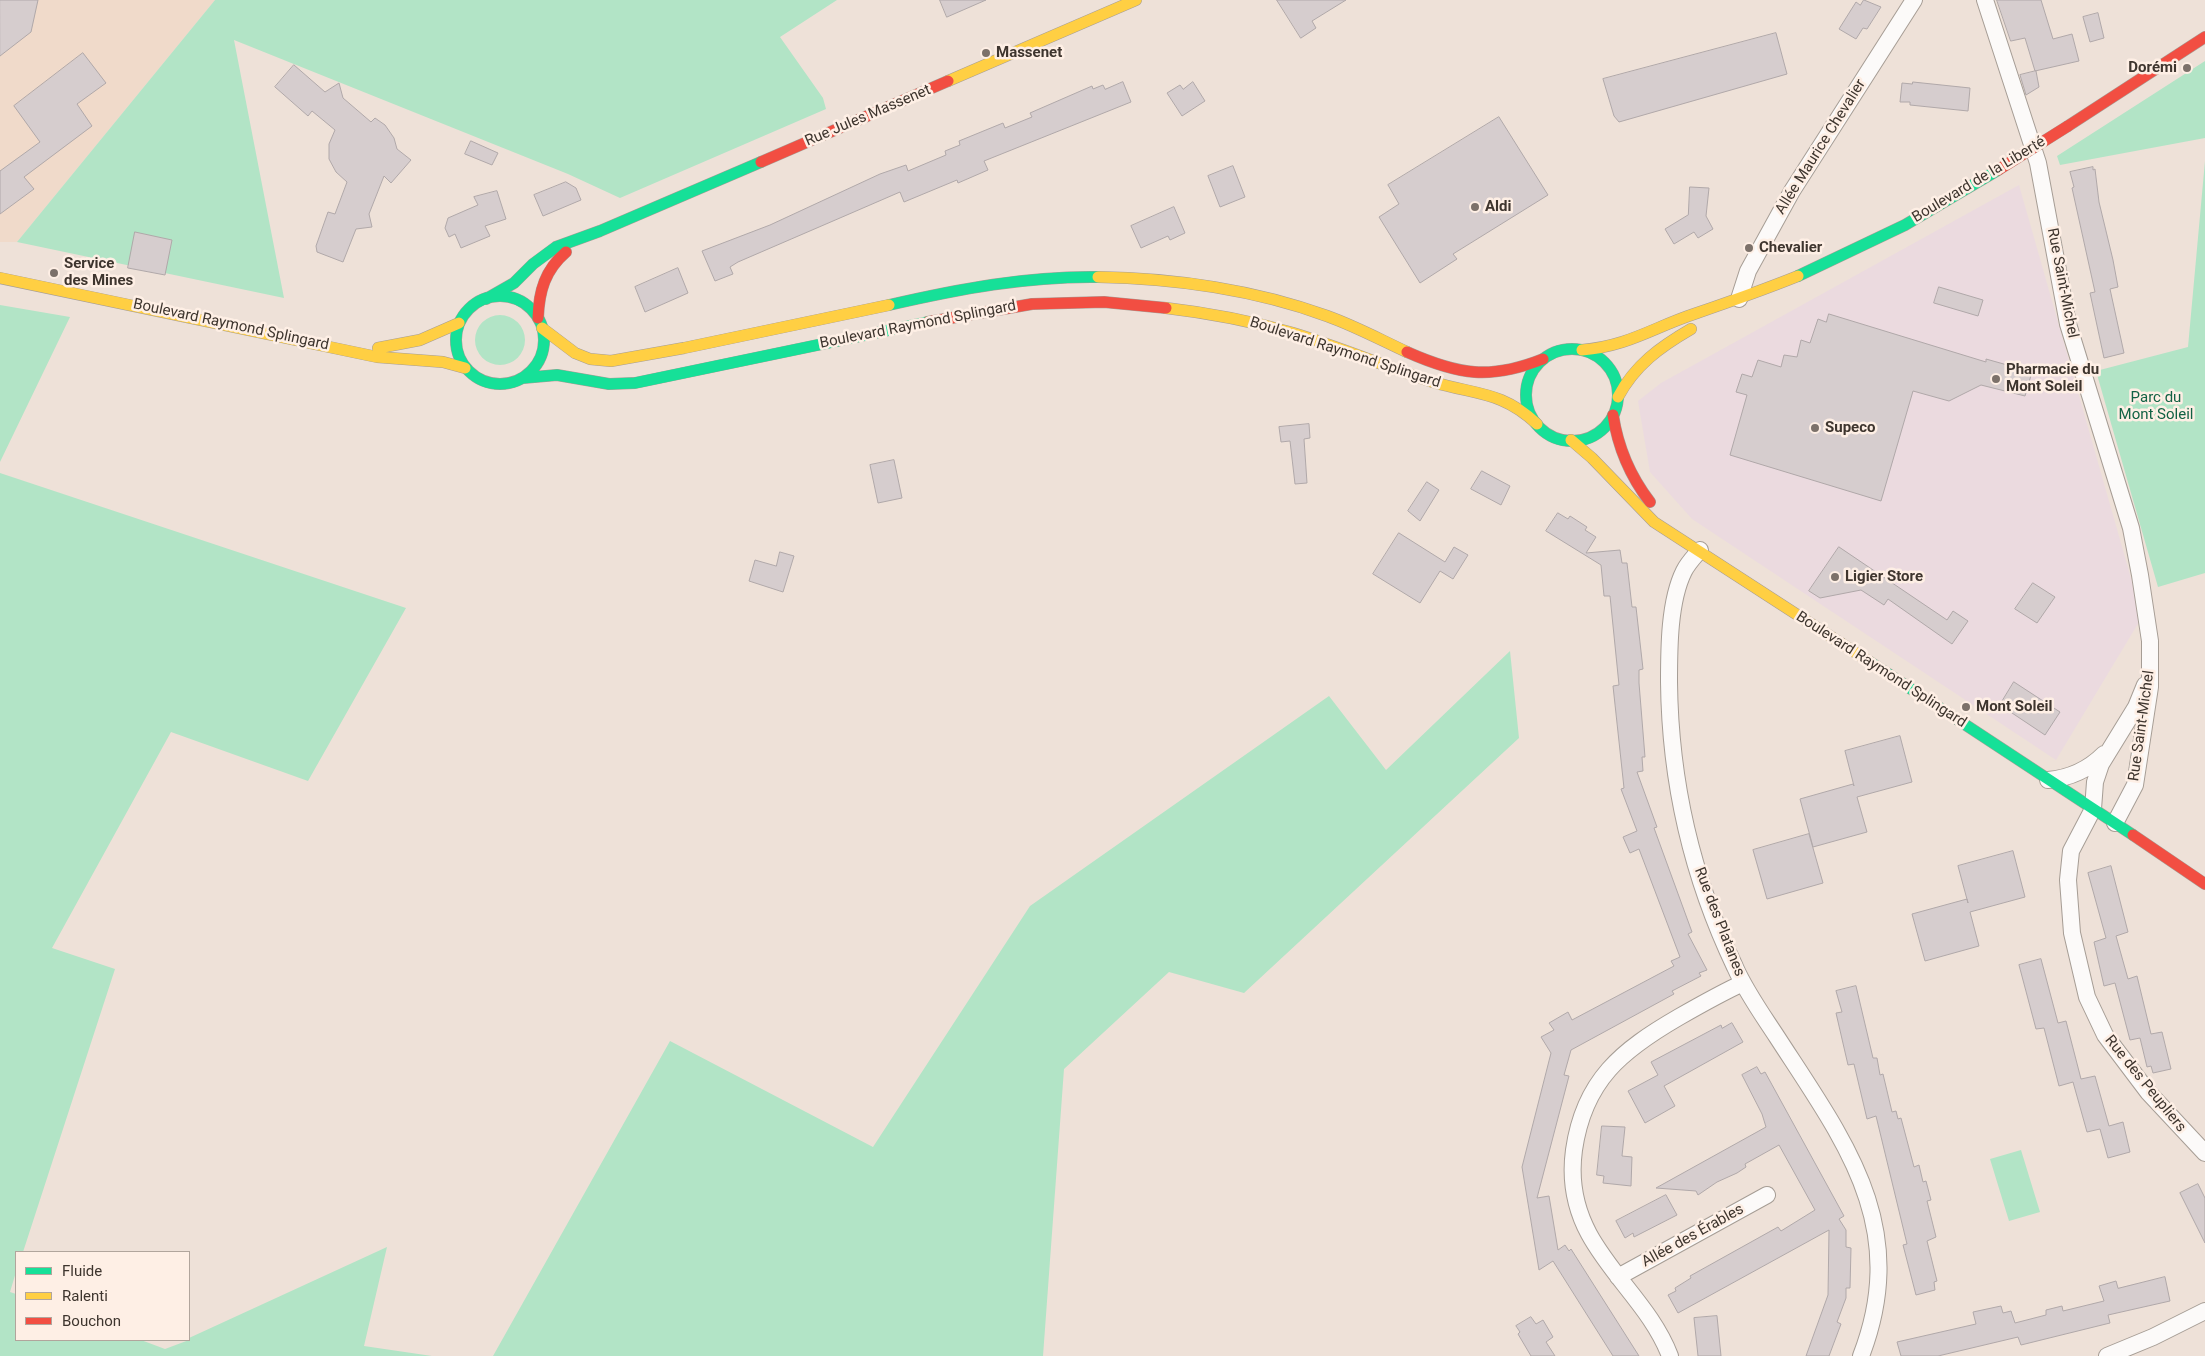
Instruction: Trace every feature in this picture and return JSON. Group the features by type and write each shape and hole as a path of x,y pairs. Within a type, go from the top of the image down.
{"main road":[{"name":"Rue Jules Massenet","path":"486,298 514,283 533,264 556,247 600,231 1136,0"},
{"name":"Boulevard de la Liberté","path":"1582,350 1607,348 1628,343 1690,315 1739,300 1870,242 1932,210 1998,170 2205,37"},
{"name":"Rue Jules Massenet","path":"540,323 542,286 552,264 568,251 600,231"},
{"name":"Boulevard Raymond Splingard","path":"540,323 560,344 579,356 614,361 683,349 995,283 1049,278 1095,277 1177,283 1280,302 1353,327 1424,362 1454,370 1511,372 1543,359"},
{"name":"Boulevard Raymond Splingard","path":"0,278 377,357 442,362 465,368"},
{"path":"499,296 513,298 526,304 540,323 544,341 542,354 533,369 523,378 510,383 492,384 475,377 465,368 456,346 459,323 470,308 486,298 499,296"},
{"name":"Boulevard de la Liberté","path":"1618,397 1624,382 1637,366 1676,338 1739,300"},
{"name":"Boulevard Raymond Splingard","path":"523,378 557,375 609,384 635,383 966,314 1032,304 1104,302 1213,313 1277,329 1327,344 1434,382 1494,396 1520,409 1537,424"},
{"name":"Boulevard Raymond Splingard","path":"345,349 409,344 433,336 459,323"},
{"path":"1564,350 1582,350 1595,355 1610,369 1616,382 1618,397 1613,415 1605,426 1594,435 1580,440 1550,435 1537,424 1528,405 1526,390 1533,371 1543,359 1564,350"},
{"path":"1613,415 1617,443 1639,486 1660,514 1700,550"},
{"name":"Boulevard Raymond Splingard","path":"1571,440 1592,458 1654,522 1700,550 2205,884"}],"street":[{"name":"Allée Maurice Chevalier","path":"1739,300 1748,271 1792,191 1914,0"},
{"name":"Rue Saint-Michel","path":"1984,0 2038,163 2068,324 2131,528 2145,612 2150,655 2150,687 2138,774 2132,794 2115,823"},
{"name":"Rue des Platanes","path":"1700,550 1688,563 1681,578 1673,616 1669,662 1672,750 1681,809 1697,867 1720,931 1742,983 1842,1141 1859,1176 1872,1212 1878,1246 1879,1281 1872,1322 1861,1356"},
{"name":"Rue Saint-Michel","path":"2093,809 2096,777 2108,750 2139,701 2145,683 2150,655"},
{"name":"Rue Saint-Michel","path":"2048,780 2065,778 2081,772 2108,750"},
{"name":"Rue des Peupliers","path":"2093,809 2072,847 2068,868 2072,933 2086,997 2099,1026 2134,1074 2174,1122 2205,1153"},
{"path":"1670,1356 1662,1336 1649,1315 1618,1277 1588,1233 1575,1194 1573,1157 1579,1124 1587,1102 1608,1070 1630,1047 1661,1027 1742,983"},
{"name":"Allée des Érables","path":"1618,1277 1767,1195"},
{"path":"2107,1356 2153,1337 2205,1311"}],"shaded area":[{"path":"0,0 215,0 17,242 0,242"},
{"path":"2019,185 2142,617 2056,760 1692,519 1650,472 1638,401 1661,383"}],"green space":[{"path":"215,0 837,0 780,37 823,98 826,109 620,198 568,174 234,40 284,298 17,242"},
{"path":"2205,61 2205,138 2060,165 2057,156"},
{"name":"Parc du Mont Soleil","path":"2205,161 2205,573 2158,587 2096,371 2188,347"},
{"path":"0,305 70,317 0,462"},
{"path":"505,315 518,322 524,330 524,350 518,358 510,364 495,365 482,358 476,350 475,335 482,322 490,316"},
{"path":"0,473 406,608 308,781 171,732 52,948 115,969 23,1251 15,1251 15,1275 10,1292 15,1294 15,1341 144,1341 165,1349 190,1341 190,1338 387,1247 364,1346 432,1356 0,1356"},
{"path":"1510,651 1519,738 1244,993 1169,972 1064,1069 1043,1356 493,1356 670,1041 873,1147 1030,906 1329,696 1386,770"},
{"path":"2021,1150 2040,1212 2009,1221 1990,1159"}],"building":[{"path":"0,0 38,0 31,32 0,56"},
{"path":"940,0 986,0 947,17"},
{"path":"1277,0 1346,0 1312,21 1316,28 1301,38"},
{"path":"1864,0 1881,7 1867,29 1863,28 1856,39 1839,29 1856,2 1860,5"},
{"path":"1997,0 2041,0 2053,39 2072,34 2079,61 2035,71 2025,38 2011,41"},
{"path":"2098,13 2104,38 2090,42 2083,17"},
{"path":"1776,33 1787,74 1619,122 1614,116 1603,79"},
{"path":"83,53 106,83 77,104 92,126 24,177 34,189 0,214 0,171 40,142 14,106"},
{"path":"294,65 325,92 339,83 343,98 371,122 375,118 385,125 394,138 397,149 411,160 391,183 384,176 369,214 372,227 356,229 343,262 317,252 316,246 328,212 335,214 347,182 336,172 329,159 329,144 335,130 312,111 308,116 275,87"},
{"path":"2036,71 2039,87 2026,95 2020,75"},
{"path":"1123,82 1131,102 984,161 988,170 958,183 957,180 904,202 900,192 738,262 730,267 733,274 715,281 702,251 770,225 880,174 906,165 908,171 946,155 945,151 960,145 959,141 1003,123 1005,128 1032,117 1030,113 1092,86 1093,89 1103,85 1105,89"},
{"path":"1193,82 1205,101 1182,116 1167,93 1180,85 1183,89"},
{"path":"1913,82 1970,88 1968,111 1910,105 1910,102 1900,102 1902,83 1912,84"},
{"name":"Aldi","path":"1499,117 1548,195 1453,254 1457,259 1420,283 1379,217 1399,204 1388,185"},
{"path":"471,141 498,153 492,165 465,154"},
{"path":"1233,166 1245,197 1220,207 1208,176"},
{"path":"2093,167 2093,170 2095,169 2099,202 2118,287 2110,289 2124,353 2104,358 2090,293 2095,292 2070,172"},
{"path":"566,182 576,188 581,200 543,216 534,195"},
{"path":"1690,187 1709,188 1706,216 1713,229 1698,238 1694,232 1674,244 1665,229 1688,215"},
{"path":"497,191 506,219 485,226 490,236 461,248 455,234 449,237 445,228 448,218 478,205 474,197"},
{"path":"1174,207 1185,233 1170,240 1168,236 1141,248 1131,226"},
{"path":"135,232 172,240 165,275 128,268"},
{"path":"678,268 688,293 645,312 635,287"},
{"path":"1939,287 1983,300 1978,316 1934,303"},
{"name":"Supeco","path":"1829,314 1986,362 1986,359 2032,372 2025,396 1981,385 1949,401 1913,391 1881,501 1730,455 1747,395 1736,392 1742,374 1752,377 1758,360 1781,367 1784,355 1797,357 1801,340 1810,343 1818,319 1826,322"},
{"path":"1309,424 1310,438 1304,439 1307,483 1295,484 1290,441 1281,442 1279,427"},
{"path":"894,460 902,498 878,503 870,465"},
{"path":"1482,471 1510,486 1501,505 1471,489"},
{"path":"1427,482 1439,490 1420,521 1408,511"},
{"path":"1558,513 1568,519 1570,516 1587,527 1585,530 1596,537 1586,553 1620,550 1622,563 1627,563 1632,607 1636,607 1643,669 1639,670 1639,683 1645,757 1642,757 1643,771 1637,772 1657,827 1654,828 1692,932 1688,934 1707,970 1699,973 1701,976 1672,991 1674,994 1571,1050 1564,1075 1569,1076 1537,1198 1549,1196 1558,1250 1565,1245 1569,1251 1571,1249 1639,1356 1613,1356 1553,1261 1539,1270 1522,1167 1551,1053 1541,1037 1554,1030 1549,1023 1568,1012 1572,1020 1674,966 1671,961 1680,957 1639,849 1630,853 1623,837 1637,831 1621,789 1624,788 1613,686 1619,685 1610,596 1604,596 1601,565 1546,531"},
{"path":"1399,533 1445,562 1454,547 1468,555 1453,579 1440,571 1420,603 1373,574"},
{"path":"1839,547 1947,620 1953,611 1968,621 1952,644 1888,599 1884,605 1861,590 1820,598 1809,591"},
{"path":"780,552 794,556 783,592 749,581 755,560 776,566"},
{"path":"2033,583 2055,597 2037,623 2015,609"},
{"path":"2014,682 2060,712 2045,735 2000,705"},
{"path":"1900,736 1912,782 1857,797 1867,832 1813,847 1800,799 1853,784 1854,786 1845,751"},
{"path":"1809,834 1823,883 1767,899 1753,850"},
{"path":"2013,851 2025,897 1970,912 1979,946 1925,961 1912,914 1967,899 1958,866"},
{"path":"2111,866 2128,932 2116,936 2128,979 2137,976 2151,1034 2162,1032 2171,1069 2153,1073 2151,1066 2147,1067 2140,1038 2130,1040 2115,983 2104,986 2094,942 2106,938 2088,873"},
{"path":"2041,959 2058,1023 2066,1021 2081,1079 2095,1076 2109,1126 2123,1122 2130,1152 2108,1158 2100,1129 2087,1132 2073,1082 2059,1086 2044,1028 2036,1029 2019,965"},
{"path":"1856,986 1873,1058 1877,1058 1880,1075 1883,1074 1892,1112 1896,1111 1898,1119 1901,1118 1914,1167 1919,1165 1923,1182 1926,1181 1931,1200 1927,1201 1936,1237 1927,1241 1937,1281 1934,1282 1935,1290 1916,1295 1903,1245 1907,1244 1876,1116 1867,1119 1854,1064 1848,1065 1836,1013 1842,1012 1836,991"},
{"path":"1732,1023 1743,1042 1664,1086 1675,1106 1645,1123 1628,1091 1658,1075 1651,1062 1721,1025 1722,1028"},
{"path":"1757,1067 1761,1074 1765,1072 1844,1216 1839,1219 1846,1230 1846,1247 1851,1248 1850,1288 1846,1288 1846,1298 1837,1322 1841,1324 1829,1356 1806,1356 1828,1295 1829,1230 1678,1313 1668,1295 1676,1291 1675,1288 1691,1278 1690,1276 1778,1227 1781,1231 1815,1210 1779,1145 1745,1164 1746,1167 1737,1173 1717,1182 1698,1195 1696,1191 1656,1188 1766,1127 1762,1114 1742,1075"},
{"path":"1602,1126 1625,1127 1622,1156 1632,1157 1631,1186 1603,1183 1604,1176 1597,1175"},
{"path":"2198,1184 2205,1198 2205,1243 2180,1193"},
{"path":"1666,1195 1677,1215 1634,1237 1633,1233 1625,1238 1616,1221"},
{"path":"2165,1277 2170,1301 2108,1315 2110,1323 2021,1345 2018,1337 1938,1356 1901,1356 1897,1342 1976,1324 1973,1312 2001,1306 2003,1313 2011,1311 2015,1323 2046,1315 2046,1310 2062,1306 2063,1311 2104,1301 2099,1286 2116,1281 2118,1288"},
{"path":"1717,1316 1721,1356 1698,1356 1694,1318"},
{"path":"1531,1317 1536,1324 1543,1320 1553,1337 1546,1342 1555,1356 1531,1356 1518,1334 1520,1332 1516,1326"}],"traffic: fast":[{"path":"486,299 514,283 533,264 556,247 600,231 761,162"},
{"path":"1798,276 1905,225 1998,170"},
{"path":"889,305 1019,281 1098,277"},
{"path":"500,296 517,299 531,309 541,323 544,340 541,357 531,371 517,381 500,384 483,381 469,371 459,357 456,340 459,323 469,309 483,299 500,296"},
{"path":"523,378 557,375 609,384 635,383 928,322"},
{"path":"1572,349 1589,353 1604,363 1614,378 1618,395 1614,412 1604,427 1589,437 1572,441 1555,437 1540,427 1530,412 1526,395 1530,378 1540,363 1555,353 1572,349"},
{"path":"1870,662 2133,835"}],"traffic: slow":[{"path":"948,81 1136,0"},
{"path":"1582,350 1627,341 1679,319 1798,276"},
{"path":"1098,277 1185,283 1243,292 1272,299 1337,320 1407,352"},
{"path":"0,278 377,357 443,362 465,368"},
{"path":"542,328 575,353 590,359 611,361 684,348 889,305"},
{"path":"1166,308 1230,318 1293,333 1433,382 1500,400 1512,405 1537,424"},
{"path":"378,348 420,340 459,323"},
{"path":"1618,397 1640,366 1659,350 1691,329"},
{"path":"1571,440 1592,458 1654,522 1870,662"}],"traffic: jam":[{"path":"2068,126 2205,37"},
{"path":"761,162 948,81"},
{"path":"1998,170 2068,126"},
{"path":"538,318 544,282 553,266 566,252"},
{"path":"928,322 1032,304 1104,302 1166,308"},
{"path":"1407,352 1443,366 1475,372 1507,370 1543,359"},
{"path":"1613,415 1618,439 1626,461 1636,482 1650,502"},
{"path":"2133,835 2205,884"}],"place":[{"name":"Massenet","path":"986,53"},
{"name":"Dorémi","path":"2187,68"},
{"name":"Aldi","path":"1475,207"},
{"name":"Chevalier","path":"1749,248"},
{"name":"Service des Mines","path":"54,273"},
{"name":"Pharmacie du Mont Soleil","path":"1996,379"},
{"name":"Supeco","path":"1815,428"},
{"name":"Ligier Store","path":"1835,577"},
{"name":"Mont Soleil","path":"1966,707"}]}
